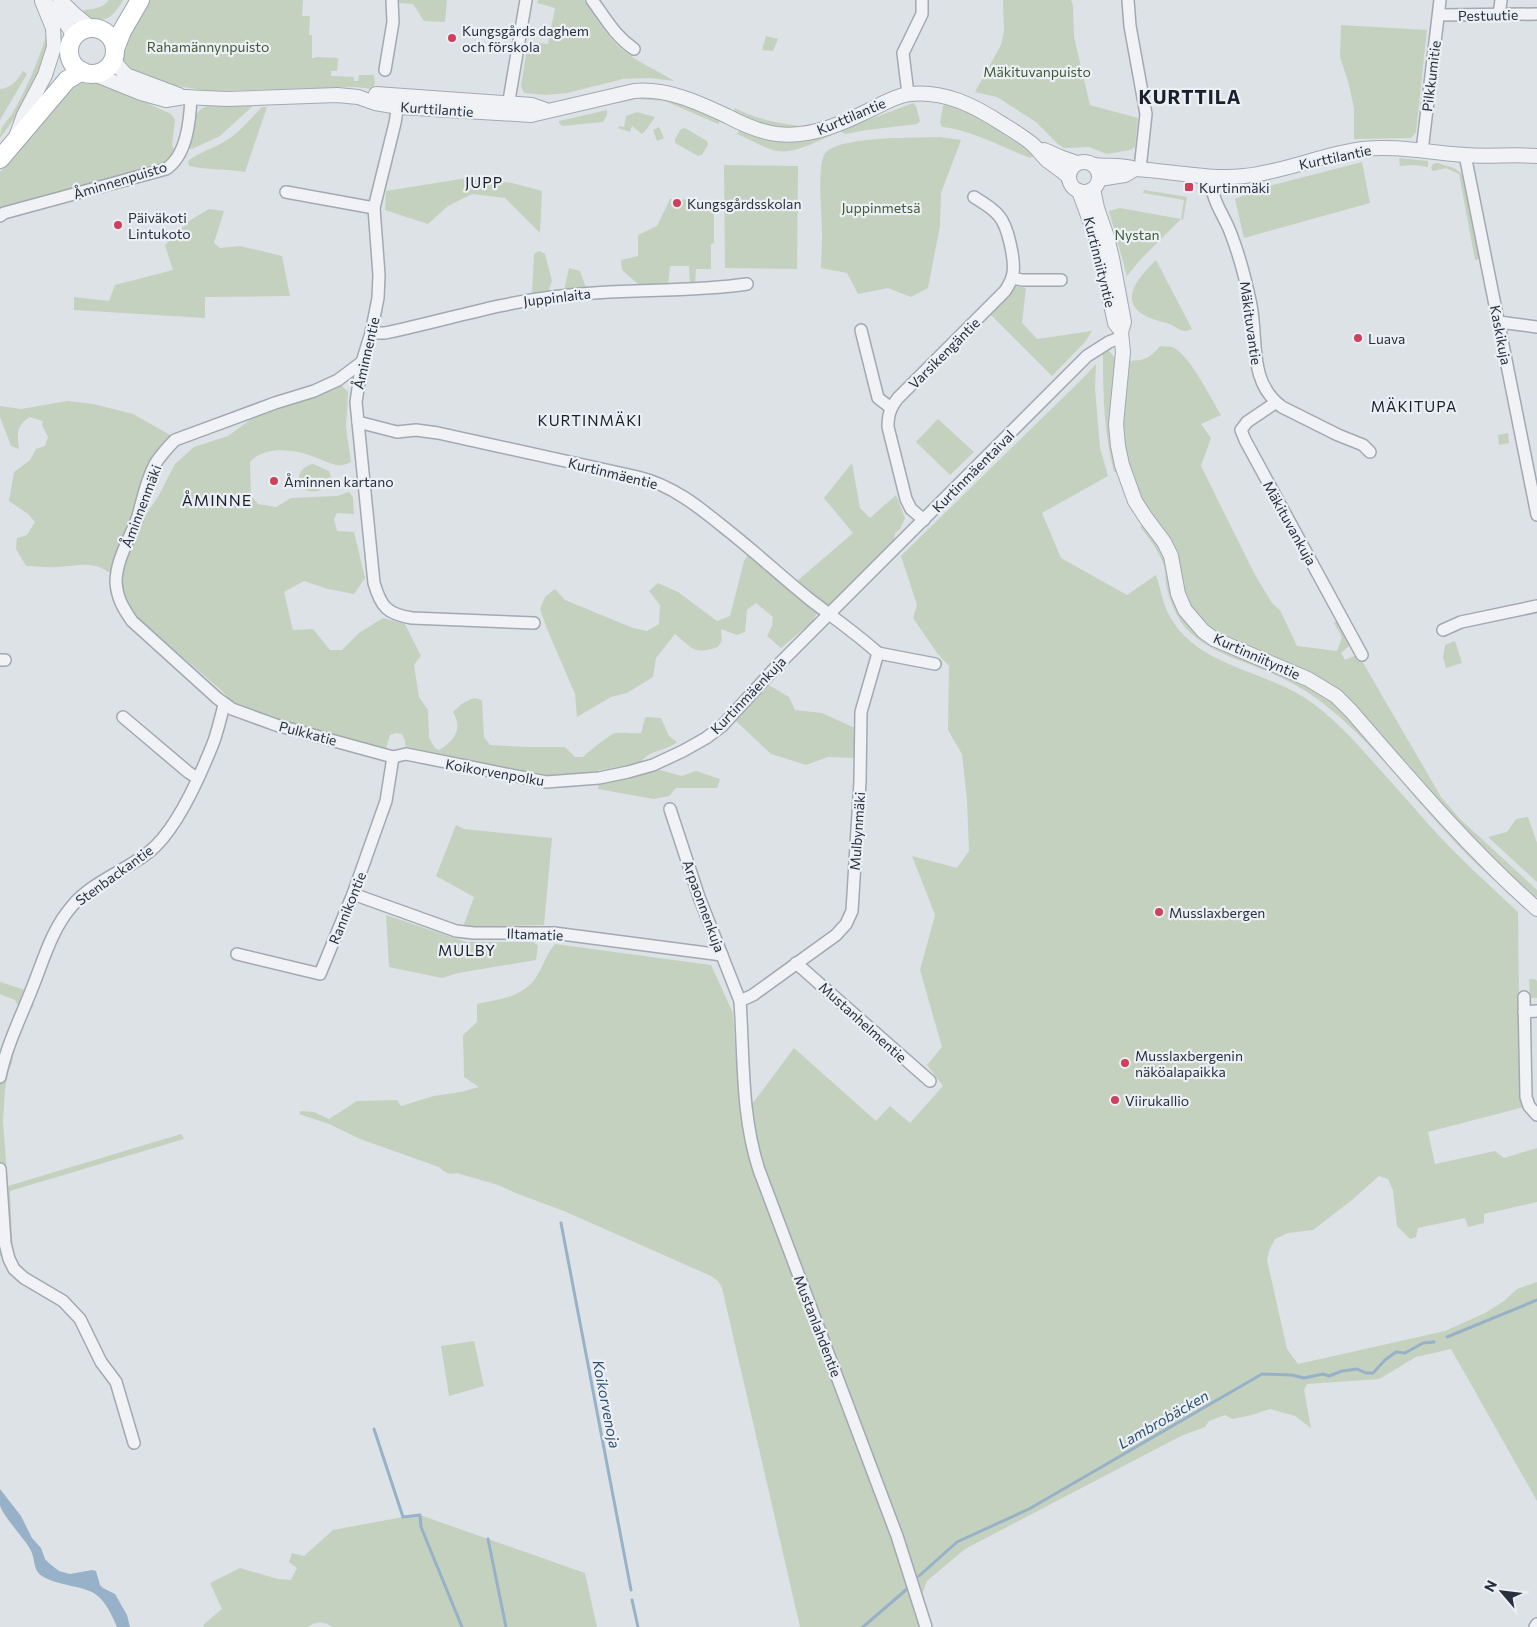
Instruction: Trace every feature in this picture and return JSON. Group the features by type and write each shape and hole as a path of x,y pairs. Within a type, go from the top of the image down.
{"main road":[{"path":"26,127 52,84 71,43 81,30 97,29 114,22 131,0"},
{"path":"0,159 67,80 105,70 110,66 122,31 140,0"},
{"path":"97,29 112,38 115,54"},
{"path":"71,43 71,60 88,73"}],"street":[{"path":"42,0 65,22 71,31 71,43"},
{"path":"14,143 24,115 45,75 54,47 53,28 42,0"},
{"path":"60,0 74,14 97,29"},
{"path":"385,70 393,22 392,0"},
{"path":"508,108 526,0"},
{"path":"592,0 612,30 621,40 634,49"},
{"path":"908,94 903,53 922,14 922,0"},
{"path":"1128,0 1130,26 1146,114 1137,169"},
{"name":"Pilkkumitie","path":"1422,152 1440,0"},
{"path":"1499,15 1501,0"},
{"name":"Pestuutie","path":"1439,15 1537,14"},
{"name":"Kurttilantie","path":"115,54 118,66 126,75 187,97"},
{"name":"Kurttilantie","path":"88,73 141,93 166,100 187,97 227,98 337,95 358,97 375,103 399,102 508,108 532,105 547,110 554,110 634,91 646,90 677,94 756,129 774,134 794,136 813,133 846,121 889,100 908,94 938,95 969,104 1018,133 1069,177"},
{"name":"Åminnenpuisto","path":"0,216 4,213 166,169 172,165 182,152 191,111 187,97"},
{"name":"Åminnentie","path":"399,102 374,208 379,285 378,298 371,333 362,362 356,402 374,582 383,604 399,616 534,623"},
{"name":"Kurttilantie","path":"1032,144 1078,163"},
{"name":"Kurttilantie","path":"1093,165 1125,165 1137,169 1210,177 1245,176 1274,171 1362,149 1400,149 1465,155 1523,154 1537,156"},
{"name":"Kaskikuja","path":"1465,155 1498,322 1535,490 1537,515"},
{"path":"1086,162 1093,165 1098,171 1096,184 1084,192 1078,191 1071,186 1069,177 1071,169 1078,163 1086,162"},
{"name":"Kurttilantie","path":"1096,184 1125,175 1137,169"},
{"name":"Mäkituvantie","path":"1210,177 1215,200 1231,233 1240,260 1252,309 1255,356 1260,379 1275,403 1338,435 1366,445 1358,457"},
{"name":"Kurtinniityntie","path":"1096,184 1097,208 1108,244 1124,318 1121,335 1123,352 1116,424 1118,446 1122,465 1135,501 1164,542 1171,556 1178,594 1185,610 1203,631 1214,639 1308,679 1336,696 1477,852 1537,909"},
{"name":"Kurtinniityntie","path":"1078,191 1088,212 1097,240 1115,323 1121,335"},
{"path":"286,192 374,208"},
{"path":"974,197 994,211 1002,220 1014,270 1012,278 1022,280 1061,280"},
{"name":"Varsikengäntie","path":"890,408 1005,291 1012,278"},
{"name":"Juppinlaita","path":"371,333 385,333 520,302 559,296 609,291 722,288 747,284"},
{"path":"1498,322 1537,327"},
{"path":"861,330 878,398 890,408 888,427 906,499 911,509 924,520"},
{"name":"Kurtinmäentaival","path":"829,613 1087,356 1121,335"},
{"name":"Åminnenmäki","path":"224,705 132,621 122,607 117,595 116,579 121,559 138,517 150,476 162,452 175,440 275,403 314,391 338,380 362,362"},
{"name":"Mäkituvankuja","path":"1275,403 1247,422 1240,430 1362,655"},
{"name":"Kurtinmäentie","path":"358,422 397,432 416,430 438,433 638,477 660,484 706,512 829,613"},
{"path":"1443,630 1461,622 1537,606"},
{"path":"829,613 878,653 935,664"},
{"name":"Kurtinmäenkuja","path":"599,778 653,765 683,752 706,738 722,726 774,668 829,613"},
{"name":"Mulbynmäki","path":"740,1001 753,995 836,935 846,924 852,911 860,781 861,712 878,653"},
{"name":"Pulkkatie","path":"224,705 276,725 393,757"},
{"name":"Stenbackantie","path":"0,1077 9,1047 49,945 60,923 72,906 87,892 150,851 165,834 181,811 214,741 224,705"},
{"path":"124,717 197,778"},
{"name":"Koikorvenpolku","path":"393,757 406,754 539,782 599,778"},
{"name":"Rannikontie","path":"236,954 320,974 353,894 386,801 393,757"},
{"name":"Arpaonnenkuja","path":"670,809 690,871 740,1001"},
{"name":"Iltamatie","path":"353,894 456,931 474,933 554,933 722,955"},
{"name":"Mustanhelmentie","path":"796,963 930,1081"},
{"path":"1524,997 1526,1097 1529,1106 1537,1115"},
{"name":"Mustanlahdentie","path":"740,1001 743,1082 751,1145 897,1536 926,1627"},
{"path":"1524,1012 1537,1011"},
{"path":"0,1169 5,1243 9,1260 19,1274 63,1301 80,1319 101,1362 116,1382 134,1442"}],"green space":[{"path":"109,0 123,0 115,12 105,19 94,20 80,14 82,11 100,7"},
{"name":"Rahamännynpuisto","path":"147,0 303,0 302,16 310,16 309,35 312,35 312,58 338,58 337,71 331,71 331,76 354,77 354,81 358,81 359,75 374,75 375,83 372,89 355,87 210,91 163,84 125,69 119,55"},
{"path":"398,0 447,0 445,22 424,21 413,4 398,3"},
{"path":"538,0 584,0 606,33 617,45 635,59 674,81 650,78 623,79 567,93 545,95 524,93 521,86 528,42 548,44 555,8 537,3"},
{"name":"Mäkituvanpuisto","path":"1003,0 1071,0 1073,6 1074,37 1090,105 1138,118 1135,147 1130,150 1107,154 1089,147 1064,148 1036,122 997,97 975,92 1001,45 1004,32"},
{"path":"1341,25 1427,30 1416,132 1411,138 1354,139 1354,108 1340,57"},
{"path":"47,33 50,38 39,73 16,116 0,138 2,128 12,114 36,65"},
{"path":"766,36 778,39 773,51 762,50"},
{"path":"23,71 27,74 0,120 0,89 11,85"},
{"path":"85,79 150,101 149,104 171,114 175,120 172,145 175,152 163,165 0,211 0,172 75,83"},
{"path":"658,95 722,118 718,124 665,101 637,99 618,103 617,99"},
{"path":"256,103 220,136 192,149 189,148 193,123 202,109 207,106"},
{"path":"913,103 916,106 920,121 917,124 845,134 842,132 842,127 868,120"},
{"path":"946,104 968,111 1021,145 1034,156 1030,158 975,135 942,127 940,122 943,106"},
{"path":"262,107 267,107 245,172 189,166 188,161 232,137"},
{"path":"735,108 762,119 807,127 787,128 769,126 733,113"},
{"path":"607,110 607,115 603,122 562,126 559,123 559,121"},
{"path":"637,112 655,117 642,134 632,126 630,132 618,128 619,126 624,127 626,116"},
{"path":"659,127 664,138 657,141 653,130"},
{"path":"685,128 707,141 708,145 702,155 698,156 675,143 675,139 681,129"},
{"path":"741,128 831,132 832,135 795,150 780,151 764,147 737,134"},
{"name":"Juppinmetsä","path":"940,137 961,140 941,193 940,226 928,288 911,297 888,288 858,294 847,273 821,268 820,178 823,157 827,151 836,146 864,140"},
{"path":"1399,158 1428,161 1428,167 1400,166"},
{"path":"1362,162 1370,203 1244,238 1235,199 1261,188"},
{"path":"1437,163 1454,168 1463,175 1480,259 1475,260 1459,174 1446,168 1433,171 1431,168 1433,164"},
{"path":"724,165 798,166 797,269 725,268"},
{"path":"467,178 512,183 542,191 540,233 505,198 472,194 448,206 428,224 385,210 386,191"},
{"path":"1144,190 1187,197 1183,220 1181,219 1184,200 1143,193"},
{"path":"670,199 706,200 706,210 714,211 714,243 711,244 711,269 696,269 695,285 690,284 689,266 670,266 668,285 639,285 622,270 621,260 638,256 638,235 657,226"},
{"name":"Nystan","path":"1120,208 1181,219 1140,260 1127,276 1109,211"},
{"path":"209,209 224,211 214,243 220,248 240,246 282,256 290,296 205,297 205,318 74,310 74,297 109,301 115,285 173,270 165,245 189,221"},
{"path":"539,251 545,254 552,281 548,292 532,294 534,254"},
{"path":"1156,260 1192,329 1183,331 1170,324 1147,317 1136,309 1132,294 1139,279"},
{"path":"569,268 580,271 586,288 564,290"},
{"path":"1014,286 1026,288 1022,323 1037,339 1092,331 1085,342 1052,376 989,313"},
{"path":"1160,346 1172,347 1179,351 1199,377 1221,415 1201,424 1211,438 1201,466 1254,573 1272,603 1280,610 1297,646 1337,651 1342,637 1334,623 1339,619 1350,642 1348,647 1341,653 1345,660 1354,656 1362,661 1441,797 1460,819 1537,890 1535,899 1469,835 1335,689 1321,678 1304,670 1215,633 1194,614 1139,498 1126,461 1121,420 1130,361 1147,358"},
{"path":"1102,351 1109,351 1116,359 1118,471 1114,472 1106,429"},
{"path":"1096,364 1095,388 1100,448 1108,476 1042,513 1061,558 1127,595 1156,575 1167,611 1178,629 1193,643 1210,655 1228,664 1287,688 1324,712 1358,745 1450,848 1518,912 1519,997 1524,1107 1428,1132 1435,1164 1495,1151 1504,1158 1537,1148 1537,1202 1484,1214 1484,1223 1468,1227 1465,1218 1418,1228 1416,1237 1410,1239 1397,1226 1393,1191 1388,1179 1379,1176 1313,1230 1288,1233 1275,1239 1267,1260 1287,1349 1298,1364 1445,1331 1485,1313 1504,1301 1517,1289 1537,1282 1537,1501 1451,1349 1416,1357 1379,1379 1307,1384 1304,1390 1311,1428 1295,1416 1270,1409 1232,1419 1225,1415 1209,1421 1205,1427 1181,1436 965,1549 927,1581 922,1595 912,1598 920,1627 800,1627 722,1288 718,1281 711,1276 564,1211 498,1185 457,1173 447,1173 439,1167 360,1139 329,1124 299,1114 301,1111 314,1112 329,1119 357,1101 397,1100 401,1106 434,1096 479,1087 464,1077 463,1035 477,1022 477,1004 512,996 527,988 533,982 555,944 711,965 733,1013 739,1107 750,1106 794,1048 876,1121 890,1106 910,1123 943,1086 927,1065 942,1047 920,970 935,915 912,856 957,868 969,851 967,800 962,754 948,730 949,666 937,653 913,618 917,605 901,556"},
{"path":"341,385 348,392 346,428 351,462 342,465 334,464 309,455 282,450 257,456 250,462 251,496 258,504 276,507 291,498 337,496 349,492 353,497 354,514 337,513 334,519 337,531 354,532 365,578 354,594 328,589 304,581 284,592 293,630 313,629 330,650 342,650 359,633 383,618 405,624 421,656 414,665 419,697 428,710 429,738 435,748 439,750 456,734 457,724 453,712 463,703 474,698 482,700 484,737 490,745 565,747 575,757 583,757 613,734 641,733 645,718 647,717 661,718 669,736 677,742 648,755 640,763 550,779 406,750 402,734 396,733 390,735 385,752 241,711 222,691 136,617 123,593 122,580 126,561 143,519 159,495 175,464 194,447 228,436 254,417 316,397"},
{"path":"67,401 93,404 133,414 172,436 158,449 142,480 133,515 112,574 92,565 26,566 16,549 17,538 27,535 35,522 28,514 9,501 14,472 30,460 36,449 45,446 48,437 42,425 43,421 30,417 22,423 18,431 19,449 11,446 0,417 0,406 21,409"},
{"path":"938,419 974,452 950,475 916,442"},
{"path":"1508,433 1509,443 1499,445 1498,435"},
{"path":"852,463 860,508 870,518 896,495 905,518 900,529 895,533 894,542 829,605 824,605 796,582 853,533 824,498"},
{"path":"313,464 329,471 331,477 319,491 306,490 301,487 299,479 303,469"},
{"path":"1144,524 1159,544 1166,558 1182,614 1324,692 1527,905 1524,907 1470,858 1360,736 1325,705 1294,684 1226,655 1203,643 1193,635 1184,626 1173,606 1166,584 1164,566 1154,545 1140,527"},
{"path":"748,555 818,612 811,623 781,648 767,636 772,626 773,617 756,603 747,610 745,632 737,635 721,629 722,640 718,647 704,650 694,649 675,634 656,658 653,677 627,693 611,697 577,717 575,694 540,609 545,597 555,589 565,600 633,628 647,631 659,624 660,605 649,591 658,583 678,592 717,621 730,616 744,561"},
{"path":"1455,641 1462,663 1446,668 1443,657 1445,645"},
{"path":"767,684 789,697 795,710 822,713 857,729 856,758 828,757 806,765 771,754 735,720"},
{"path":"656,769 682,776 696,771 720,779 717,788 676,788 669,796 654,799 598,789 599,783"},
{"path":"1528,817 1537,843 1537,882 1488,837 1507,832 1516,819"},
{"path":"456,825 464,829 552,838 544,925 463,927 474,897 436,876"},
{"path":"386,915 466,942 534,942 538,946 536,960 458,973 442,978 389,967"},
{"path":"1529,979 1537,981 1537,998 1530,998"},
{"path":"0,982 25,990 21,1001 34,1005 28,1014 13,1055 5,1088 3,1122 8,1186 181,1134 184,1139 10,1191 13,1255 0,1256 0,1053 19,1007 15,1000 0,994"},
{"path":"474,1341 484,1386 449,1396 441,1346"},
{"path":"420,1515 585,1573 597,1627 332,1627 320,1622 308,1627 204,1627 203,1625 222,1609 210,1583 240,1568 278,1579 291,1580 297,1568 289,1562 292,1553 304,1556 333,1530"}],"water":[{"path":"0,1489 21,1516 32,1538 41,1548 45,1559 59,1571 70,1574 96,1571 100,1585 115,1594 127,1615 130,1627 117,1627 105,1603 94,1593 49,1580 39,1573 35,1567 30,1549 0,1505"}],"waterway":[{"name":"Koikorvenoja","path":"561,1223 631,1590"},
{"name":"Lambrobäcken","path":"1447,1337 1537,1300"},
{"name":"Lambrobäcken","path":"919,1576 957,1542 1029,1509 1262,1374 1292,1375 1304,1378 1323,1374 1329,1376 1342,1371 1357,1369 1366,1373 1373,1373 1385,1360 1396,1352 1405,1353 1423,1343 1434,1342"},
{"path":"374,1429 403,1517 420,1515 421,1527 462,1627"},
{"path":"488,1539 506,1627"},
{"name":"Lambrobäcken","path":"863,1627 907,1589"},
{"name":"Koikorvenoja","path":"632,1600 638,1627"}],"place":[{"name":"Kungsgårds daghem och förskola","path":"452,38"},
{"name":"Kurtinmäki","path":"1189,187"},
{"name":"Kungsgårdsskolan","path":"677,203"},
{"name":"Päiväkoti Lintukoto","path":"118,225"},
{"name":"Luava","path":"1358,338"},
{"name":"Åminnen kartano","path":"274,481"},
{"name":"Musslaxbergen","path":"1159,912"},
{"name":"Musslaxbergenin näköalapaikka","path":"1125,1063"},
{"name":"Viirukallio","path":"1115,1100"}],"district":[{"name":"KURTTILA","path":"1190,96"},
{"name":"JUPP","path":"484,182"},
{"name":"MÄKITUPA","path":"1414,406"},
{"name":"KURTINMÄKI","path":"590,420"},
{"name":"ÅMINNE","path":"217,499"},
{"name":"MULBY","path":"467,950"}]}
